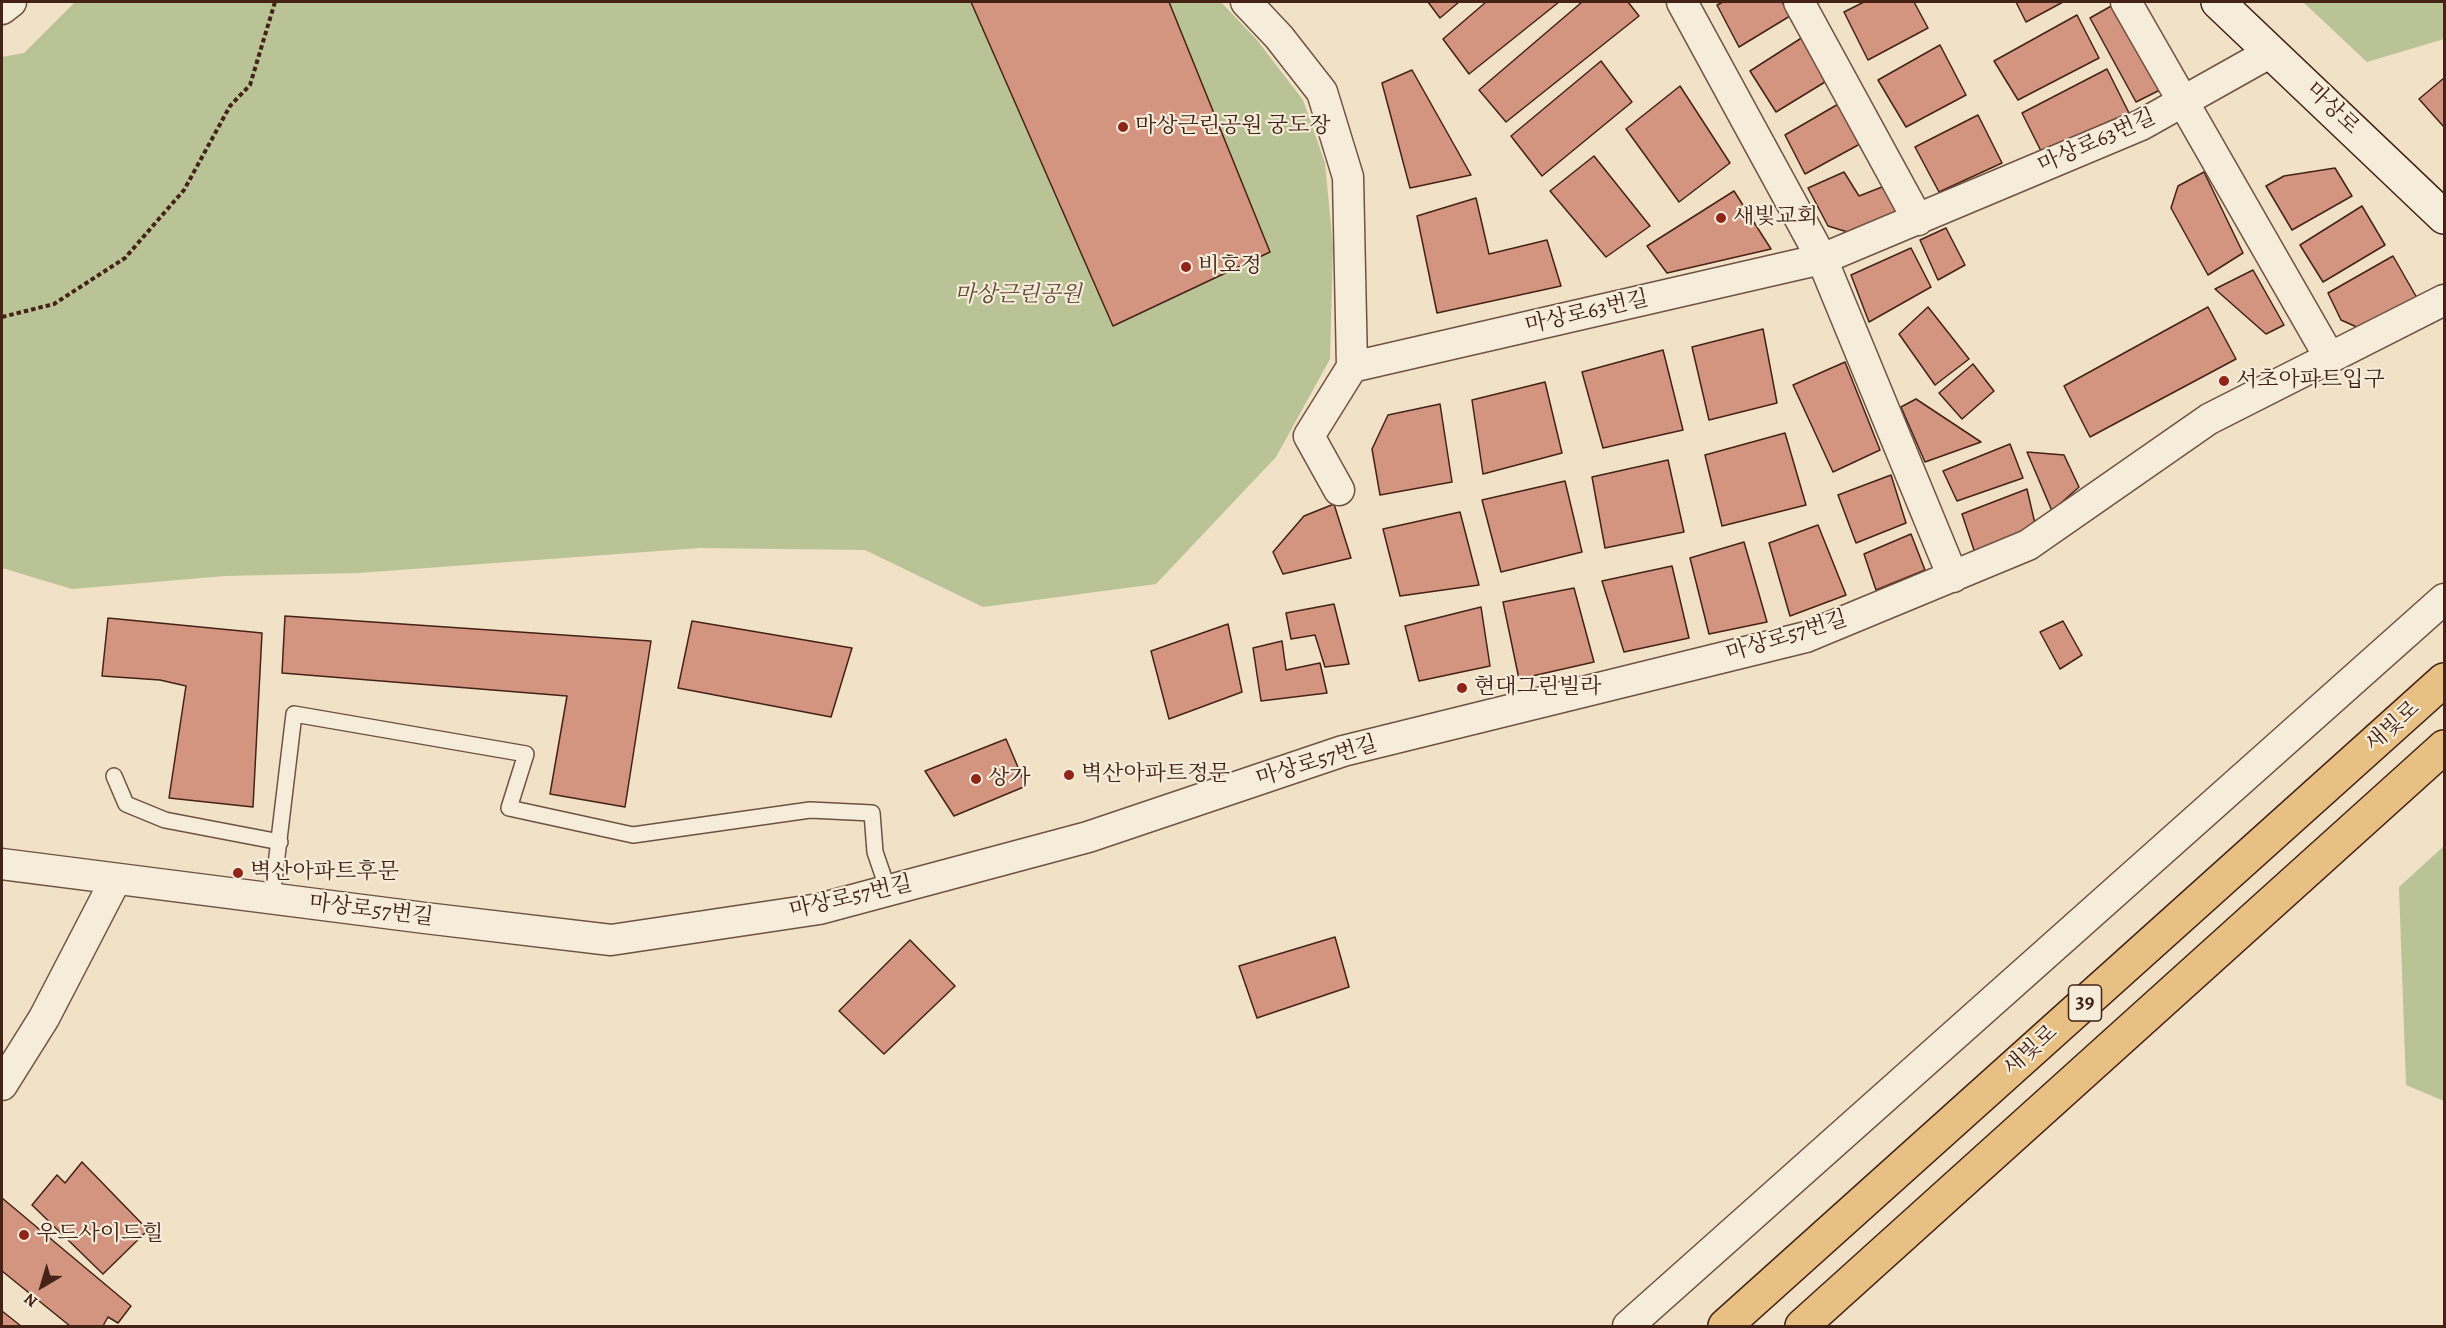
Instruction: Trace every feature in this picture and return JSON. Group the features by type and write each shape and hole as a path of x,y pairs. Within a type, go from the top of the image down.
{"highway":[{"name":"새빛로","path":"1725,1326 2445,680"},
{"name":"39","path":"1802,1326 2445,747"}],"street":[{"path":"2,9 11,2"},
{"path":"1246,2 1279,37 1323,92 1348,177 1352,367 1309,436 1339,490"},
{"path":"1682,2 1822,260 1953,578"},
{"path":"1799,2 1918,220"},
{"path":"2126,2 2330,358"},
{"name":"마상로","path":"2218,2 2445,217"},
{"name":"마상로63번길","path":"1352,367 1822,260 2141,125 2271,51"},
{"name":"마상로57번길","path":"2,864 611,940 819,909 1088,837 1342,751 1806,636 1953,578 2028,545 2209,419 2445,300"},
{"path":"1628,1326 2445,599"},
{"path":"2,1085 44,1018 116,879"}],"lane":[{"path":"272,898 294,714 526,754 509,808 633,835 810,810 872,813 875,852 888,890"},
{"path":"114,776 126,804 165,820 280,842"}],"path":[{"path":"2,317 54,304 124,258 184,190 230,106 250,86 275,2"}],"green space":[{"name":"마상근린공원","path":"75,2 1221,2 1257,40 1303,100 1325,163 1333,246 1330,359 1276,457 1156,584 983,607 865,550 700,548 358,573 225,576 72,589 2,568 2,57 24,53"},
{"path":"2303,2 2444,2 2444,39 2367,62"},
{"path":"2444,846 2444,1101 2406,1085 2399,887"}],"building":[{"name":"마상근린공원 궁도장","path":"971,2 1169,2 1270,252 1113,326"},
{"path":"1428,2 1459,2 1440,18"},
{"path":"1486,2 1559,2 1469,74 1443,39"},
{"path":"1582,2 1628,2 1639,16 1506,122 1479,90"},
{"path":"1723,2 1782,2 1790,16 1739,47 1717,5"},
{"path":"1864,2 1914,2 1928,28 1868,60 1844,12"},
{"path":"2016,2 2063,2 2026,22"},
{"path":"2113,5 2162,89 2136,102 2090,18"},
{"path":"2077,15 2099,58 2018,100 1994,61"},
{"path":"1803,37 1825,82 1776,112 1750,71"},
{"path":"1940,45 1966,95 1906,127 1878,80"},
{"path":"1601,61 1632,102 1542,176 1511,136"},
{"path":"2107,69 2129,113 2041,151 2022,113"},
{"path":"1412,70 1471,175 1410,188 1382,83"},
{"path":"2444,78 2444,127 2419,99"},
{"path":"1680,86 1730,163 1679,202 1626,129"},
{"path":"1840,103 1860,144 1805,174 1785,135"},
{"path":"1978,115 2002,163 1939,192 1915,147"},
{"path":"1594,156 1650,226 1606,257 1550,191"},
{"path":"2335,168 2352,196 2292,230 2266,186 2284,176"},
{"path":"1844,172 1859,196 1882,187 1900,213 1854,234 1828,226 1808,188"},
{"path":"2204,172 2243,253 2208,275 2171,208 2178,186"},
{"name":"새빛교회","path":"1734,191 1771,249 1667,273 1647,246"},
{"path":"1476,198 1489,254 1547,240 1561,286 1437,313 1417,216"},
{"path":"2362,206 2385,245 2323,282 2300,245"},
{"path":"1946,228 1965,265 1938,280 1920,240"},
{"path":"1911,248 1931,287 1869,322 1851,275"},
{"path":"2393,256 2417,298 2359,328 2341,320 2328,293"},
{"path":"2253,270 2284,325 2266,334 2215,289"},
{"path":"1928,307 1969,359 1935,385 1899,334"},
{"path":"2208,307 2236,359 2090,437 2064,386"},
{"path":"1763,329 1777,403 1709,420 1692,347"},
{"path":"1663,350 1683,430 1603,448 1582,372"},
{"path":"1845,362 1880,450 1833,472 1793,385"},
{"path":"1973,364 1994,391 1962,419 1939,393"},
{"path":"1545,382 1562,453 1483,474 1472,400"},
{"path":"1916,399 1981,442 1925,462 1901,407"},
{"path":"1440,404 1452,482 1380,495 1372,449 1388,415"},
{"path":"1785,433 1806,505 1722,526 1705,455"},
{"path":"2010,444 2023,478 1957,501 1943,471"},
{"path":"2027,452 2064,455 2079,487 2052,511"},
{"path":"1668,460 1684,532 1605,548 1592,477"},
{"path":"1891,475 1906,523 1856,543 1838,495"},
{"path":"1565,481 1582,552 1501,572 1482,500"},
{"path":"2027,489 2036,528 1975,553 1962,514"},
{"path":"1334,504 1351,558 1283,574 1273,552 1304,516"},
{"path":"1460,512 1479,585 1400,596 1383,529"},
{"path":"1818,525 1846,595 1790,616 1769,543"},
{"path":"1911,534 1925,570 1876,590 1864,554"},
{"path":"1744,542 1767,622 1709,634 1690,558"},
{"path":"1672,566 1689,638 1624,652 1602,581"},
{"path":"1574,588 1594,662 1519,679 1503,602"},
{"path":"1334,604 1349,664 1325,667 1315,635 1291,639 1286,613"},
{"path":"1481,607 1490,666 1419,681 1405,626"},
{"path":"285,616 651,641 625,807 550,794 567,696 282,673"},
{"path":"108,618 262,633 253,807 169,798 186,686 160,680 102,676"},
{"path":"692,621 852,648 831,717 678,688"},
{"path":"2063,621 2082,655 2060,669 2040,632"},
{"path":"1228,624 1242,692 1169,719 1151,651"},
{"path":"1282,641 1286,670 1320,663 1327,693 1261,701 1253,648"},
{"name":"상가","path":"1006,739 1026,786 954,816 925,771"},
{"path":"1335,937 1349,987 1257,1018 1239,966"},
{"path":"910,940 955,986 884,1054 839,1011"},
{"path":"82,1162 148,1230 103,1274 32,1205 57,1175 65,1183"},
{"name":"우드사이드힐","path":"2,1198 131,1306 118,1323 108,1317 103,1326 70,1326 2,1271"},
{"path":"2,1311 21,1326 2,1326"}],"place":[{"name":"마상근린공원 궁도장","path":"1123,127"},
{"name":"새빛교회","path":"1721,218"},
{"name":"비호정","path":"1186,267"},
{"name":"서초아파트입구","path":"2224,381"},
{"name":"현대그린빌라","path":"1462,688"},
{"name":"벽산아파트정문","path":"1069,775"},
{"name":"상가","path":"976,779"},
{"name":"벽산아파트후문","path":"238,873"},
{"name":"우드사이드힐","path":"24,1235"}]}
